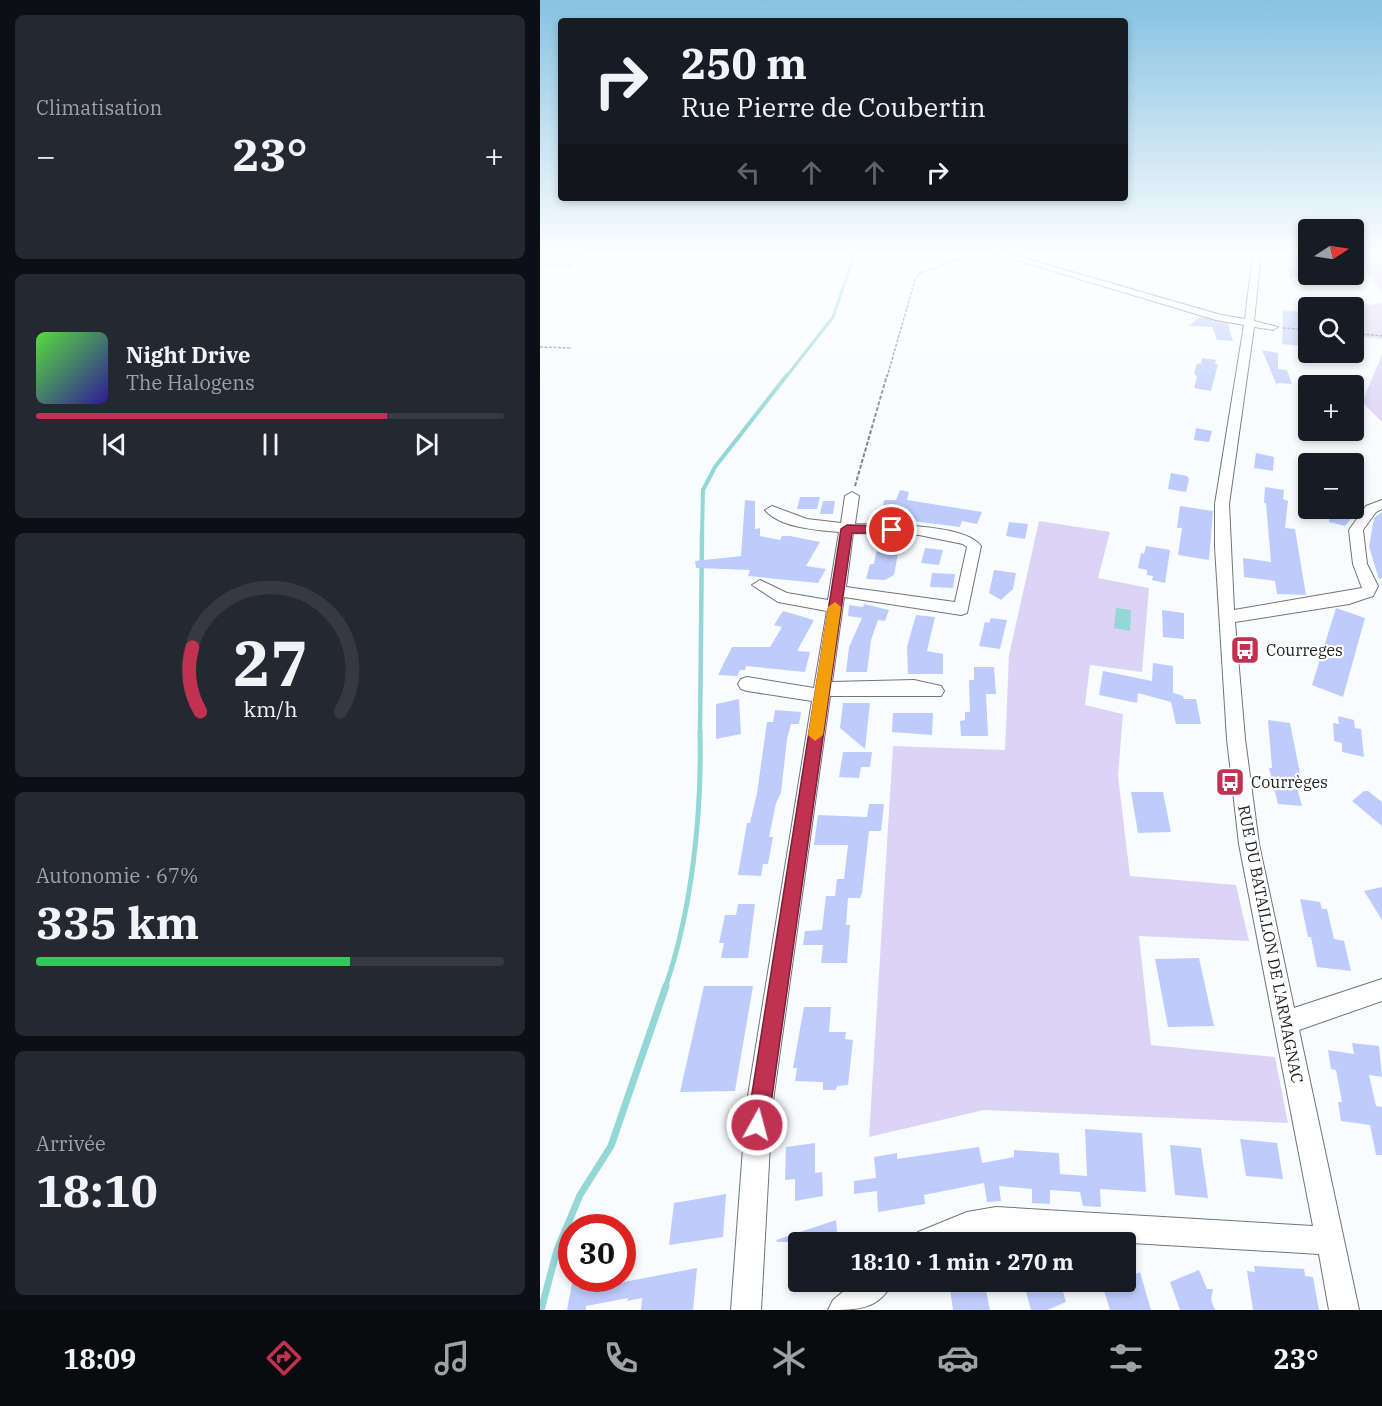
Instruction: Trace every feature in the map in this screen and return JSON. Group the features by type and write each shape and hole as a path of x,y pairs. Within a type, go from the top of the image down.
{"street":[{"path":"1207,314 1249,325 1273,327"},
{"name":"RUE DU BATAILLON DE L'ARMAGNAC","path":"1250,314 1222,504 1222,547 1229,617 1236,739 1249,844 1344,1310"},
{"path":"746,1310 759,1108 852,496"},
{"path":"1229,617 1349,598 1368,592 1370,586 1360,564 1356,530 1371,508 1382,504"},
{"path":"760,585 783,598 836,599 961,609 974,546 967,540 914,530 847,529 797,522 772,510"},
{"path":"747,684 821,693 914,687 935,691"},
{"path":"1285,1023 1382,990"},
{"path":"952,1232 967,1226 996,1221 1330,1241"},
{"path":"843,1310 865,1292"}],"path":[{"path":"852,496 905,314"},
{"path":"1273,327 1298,329"},
{"path":"1364,334 1382,336"},
{"path":"540,347 572,348"}],"shaded area":[{"path":"1364,314 1382,314 1382,339 1364,337"},
{"path":"1382,355 1382,422 1364,404 1364,397"},
{"path":"1039,521 1110,532 1098,578 1149,588 1142,672 1090,665 1085,705 1123,714 1118,776 1130,876 1236,885 1249,941 1139,936 1151,1045 1275,1057 1288,1123 984,1110 869,1137 893,746 1005,750 1009,655"}],"water":[{"path":"1116,608 1131,610 1130,631 1114,628"}],"building":[{"path":"1283,314 1298,314 1298,346 1282,344"},
{"path":"1200,317 1228,324 1233,341 1217,340 1212,327 1189,326"},
{"path":"1262,350 1278,353 1278,369 1287,370 1292,384 1277,383 1277,386"},
{"path":"1202,358 1216,360 1215,364 1218,364 1211,391 1194,388 1197,377 1194,373 1197,363 1201,364"},
{"path":"1196,428 1212,431 1209,442 1194,440"},
{"path":"1256,453 1274,457 1273,471 1254,468"},
{"path":"1171,473 1187,476 1189,479 1186,492 1168,489"},
{"path":"1265,487 1284,490 1283,499 1288,501 1285,528 1295,529 1306,595 1277,594 1275,581 1244,577 1243,558 1271,562 1266,503 1264,503"},
{"path":"900,490 909,492 907,500 982,512 977,524 962,521 960,527 904,520 903,523 891,523 893,517 881,516 884,500 896,500"},
{"path":"800,497 820,497 817,509 797,509"},
{"path":"745,500 755,501 755,529 760,528 760,536 780,540 782,536 790,536 820,542 806,566 826,569 818,583 748,576 750,570 696,568 695,561 741,556"},
{"path":"823,501 835,501 833,514 820,514"},
{"path":"1180,506 1213,511 1209,560 1178,555 1182,528 1177,528"},
{"path":"1382,512 1382,578 1379,579 1369,547 1374,518"},
{"path":"1329,519 1351,519 1345,526 1329,522"},
{"path":"1009,522 1028,524 1025,539 1006,536"},
{"path":"887,536 901,537 894,575 885,580 866,579 870,564 874,564 877,548 880,548 881,542 886,543"},
{"path":"1146,546 1170,550 1165,583 1152,580 1153,576 1147,575 1147,570 1138,568 1141,553 1144,554"},
{"path":"925,548 943,550 939,565 921,563"},
{"path":"994,570 1016,573 1013,589 1001,600 989,593"},
{"path":"932,573 955,574 953,588 930,587"},
{"path":"864,604 889,610 885,621 878,620 871,640 867,672 846,672 849,647 862,618 848,616 849,605 863,607"},
{"path":"1336,608 1365,618 1343,697 1312,685"},
{"path":"1162,610 1184,613 1184,639 1163,637"},
{"path":"783,611 814,620 797,651 810,652 805,672 746,666 745,670 740,670 737,676 718,675 732,647 770,647 782,627 774,625"},
{"path":"916,615 935,617 927,651 943,654 943,674 908,674 907,647"},
{"path":"991,618 1007,620 1000,649 979,646 985,622 989,623"},
{"path":"1153,663 1173,666 1173,693 1183,696 1184,699 1196,699 1201,724 1176,724 1171,702 1138,693 1137,703 1099,695 1103,671 1152,681"},
{"path":"974,667 994,667 996,694 986,694 988,736 961,736 960,721 965,720 965,712 970,712 969,680 974,680"},
{"path":"739,699 741,734 716,739 716,704"},
{"path":"843,703 870,703 865,749 840,728"},
{"path":"775,710 801,712 799,724 791,724 787,739 781,793 776,803 769,837 773,837 768,864 763,864 761,876 738,875 747,823 750,823 757,793 767,722 773,722"},
{"path":"893,713 933,713 932,735 892,732"},
{"path":"1338,716 1354,720 1355,728 1361,729 1364,757 1342,752 1342,743 1334,741 1333,723 1339,724"},
{"path":"1268,720 1290,723 1303,788 1297,788 1302,806 1278,804 1269,768 1272,768"},
{"path":"843,752 872,752 870,767 861,767 859,778 839,777"},
{"path":"1364,791 1368,791 1382,802 1382,826 1352,801"},
{"path":"1131,792 1163,792 1171,832 1138,833"},
{"path":"869,804 884,804 881,831 869,831 860,898 848,898 846,925 850,925 847,963 821,963 823,945 803,945 805,931 822,930 826,896 835,896 837,879 844,879 848,845 814,845 818,815 867,817"},
{"path":"1382,887 1382,920 1364,891"},
{"path":"1300,899 1320,902 1322,909 1327,909 1334,939 1344,941 1351,971 1317,967"},
{"path":"738,904 755,904 748,958 721,958 724,943 719,943 725,915 736,915"},
{"path":"1199,958 1214,1026 1168,1027 1155,959"},
{"path":"704,986 753,986 735,1091 680,1092"},
{"path":"804,1007 831,1007 829,1032 846,1032 845,1039 853,1040 848,1085 837,1086 836,1090 823,1090 823,1082 795,1081 797,1068 793,1068"},
{"path":"1352,1043 1379,1046 1382,1077 1369,1075 1376,1106 1382,1107 1382,1155 1376,1155 1370,1125 1341,1121 1338,1102 1342,1102 1336,1070 1331,1069 1328,1050 1354,1054"},
{"path":"1085,1129 1142,1133 1146,1192 1100,1189 1101,1207 1083,1206 1080,1192 1050,1190 1050,1204 1032,1203 1032,1189 999,1186 1001,1201 987,1202 984,1183 924,1195 925,1204 878,1212 877,1191 854,1194 854,1181 876,1178 874,1157 897,1153 897,1159 979,1147 982,1163 1014,1157 1014,1150 1059,1153 1060,1174 1087,1176"},
{"path":"1240,1139 1277,1143 1283,1179 1246,1176"},
{"path":"815,1143 815,1173 822,1172 823,1196 795,1201 795,1179 785,1180 786,1147"},
{"path":"1170,1145 1201,1148 1208,1198 1175,1195"},
{"path":"726,1194 723,1237 669,1245 674,1203"},
{"path":"836,1220 837,1232 800,1232"},
{"path":"788,1236 788,1242 777,1242 776,1240"},
{"path":"1254,1266 1304,1269 1305,1276 1313,1277 1319,1310 1253,1310 1247,1271 1255,1272"},
{"path":"697,1268 693,1310 641,1310 642,1298 627,1301 628,1298 586,1306 586,1310 567,1310 570,1292 636,1292 636,1280"},
{"path":"1199,1270 1207,1289 1213,1289 1211,1300 1215,1310 1180,1310 1170,1282"},
{"path":"1140,1272 1151,1310 1110,1310 1104,1292 1136,1292 1136,1274"},
{"path":"951,1292 986,1292 990,1310 953,1310"},
{"path":"1026,1292 1063,1292 1066,1302 1047,1310 1031,1310"}],"waterway":[{"path":"786,377 834,314"},
{"path":"702,534 703,490 715,467 787,375"},
{"path":"700,734 702,532"},
{"path":"665,988 682,927 693,861 699,795 700,734"},
{"path":"541,1310 557,1250 580,1195 611,1146 666,986"}],"slow traffic":[{"path":"815,735 835,607"}],"place":[{"name":"Courreges","path":"1245,650"},
{"name":"Courrèges","path":"1230,782"}],"route":[{"path":"757,1125 847,529 892,530"}]}
